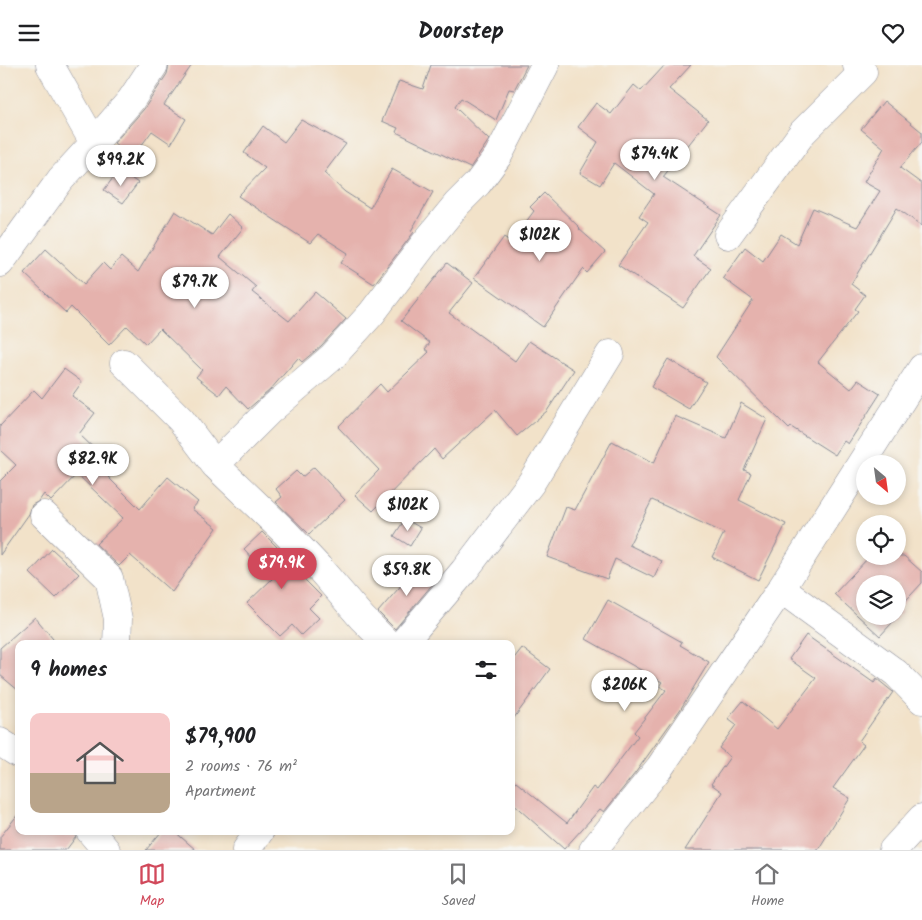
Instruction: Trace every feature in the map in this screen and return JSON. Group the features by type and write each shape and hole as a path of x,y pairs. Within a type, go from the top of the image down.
{"street":[{"path":"50,65 94,143"},
{"path":"0,263 61,179 130,100 154,65"},
{"path":"215,465 269,411 332,357 372,313 425,243 457,204 478,183 498,156 545,65"},
{"path":"728,235 804,131 863,73 857,65"},
{"path":"405,640 464,571 531,483 610,354"},
{"path":"124,363 181,420 215,465 285,532 384,640"},
{"path":"593,850 660,767 781,589 922,368"},
{"path":"44,515 109,578 118,619 117,640"},
{"path":"781,589 896,673 922,700"},
{"path":"0,742 15,751"},
{"path":"893,850 922,818"},
{"path":"93,835 106,850"},
{"path":"246,850 257,835"}],"building":[{"path":"169,65 192,65 164,105 186,119 171,144 152,131 133,157 114,143 144,109 167,74"},
{"path":"431,65 527,65 514,90 509,89 496,120 461,98 455,107 489,140 470,168 396,132 398,128 382,121 399,81 423,89"},
{"path":"665,65 691,65 669,89 708,120 663,177 721,215 693,256 711,268 683,308 618,265 648,222 639,216 654,194 614,163 600,185 580,173 598,142 578,127 596,103 611,114 634,85 641,91"},
{"path":"884,101 922,132 922,142 900,168 922,184 922,226 897,208 851,284 865,295 855,309 858,311 818,362 851,389 858,380 880,394 848,444 844,441 835,455 791,427 789,429 716,357 753,300 723,278 745,247 763,261 781,234 797,244 813,208 857,227 880,191 864,182 884,148 861,129"},
{"path":"301,120 346,144 324,173 345,192 370,208 392,169 433,192 411,231 414,232 374,284 341,263 348,253 318,234 310,243 238,196 265,168 244,153 263,126 284,142"},
{"path":"119,170 138,183 123,203 104,190"},
{"path":"544,193 579,229 605,252 587,273 583,269 543,327 474,278 504,237 511,242 534,211 530,207"},
{"path":"175,211 212,235 228,214 243,228 220,257 256,287 252,292 289,321 315,292 346,319 321,346 302,362 298,358 270,390 248,409 226,386 219,395 196,377 202,370 160,329 146,344 127,326 109,345 71,307 66,313 24,273 46,249 84,284 103,263 110,270 121,257 138,272"},
{"path":"447,263 473,283 449,313 515,361 529,341 574,370 547,411 517,436 495,410 442,459 434,449 373,511 355,495 379,470 338,427 380,384 387,392 429,352 425,349 430,343 401,321"},
{"path":"668,359 706,382 689,409 651,387"},
{"path":"64,369 82,382 72,396 95,413 79,434 103,457 97,464 110,476 108,477 140,509 168,477 198,502 192,509 217,528 172,592 130,555 119,566 96,544 123,518 77,474 51,501 44,494 39,501 32,505 29,514 0,555 0,481 16,465 0,450 0,426 34,390 42,398"},
{"path":"741,403 767,419 744,470 751,473 739,500 786,524 758,580 712,557 724,533 652,500 629,545 662,561 654,578 615,559 607,579 547,557 566,507 575,510 612,441 654,463 675,416 726,438"},
{"path":"314,467 345,500 309,534 276,502 282,497 276,489 296,471 302,477"},
{"path":"405,519 421,528 410,546 394,536"},
{"path":"262,532 287,557 284,559 321,596 309,608 319,618 301,635 292,625 280,636 247,603 272,579 244,549"},
{"path":"52,549 79,574 56,598 30,573"},
{"path":"906,558 922,572 922,583 906,600 906,575 856,575 856,614 834,594 861,565 906,565"},
{"path":"419,565 436,580 395,629 378,612"},
{"path":"608,600 682,642 680,645 709,662 680,710 636,772 604,812 600,809 564,849 515,806 515,781 567,823 593,787 597,790 638,736 634,732 666,690 659,686 662,682 586,639"},
{"path":"35,617 54,640 15,640 15,688 0,675 0,648"},
{"path":"868,625 890,625 880,636"},
{"path":"806,635 874,683 877,679 893,692 859,741 864,745 833,788 850,798 818,850 685,850 722,792 711,784 730,757 719,748 736,725 728,719 743,701 777,729 816,678 789,659"},
{"path":"522,648 550,669 515,717 515,657"},
{"path":"15,818 15,835 76,835 76,837 66,850 0,850 0,837"},
{"path":"159,835 179,835 196,850 146,850"}]}
